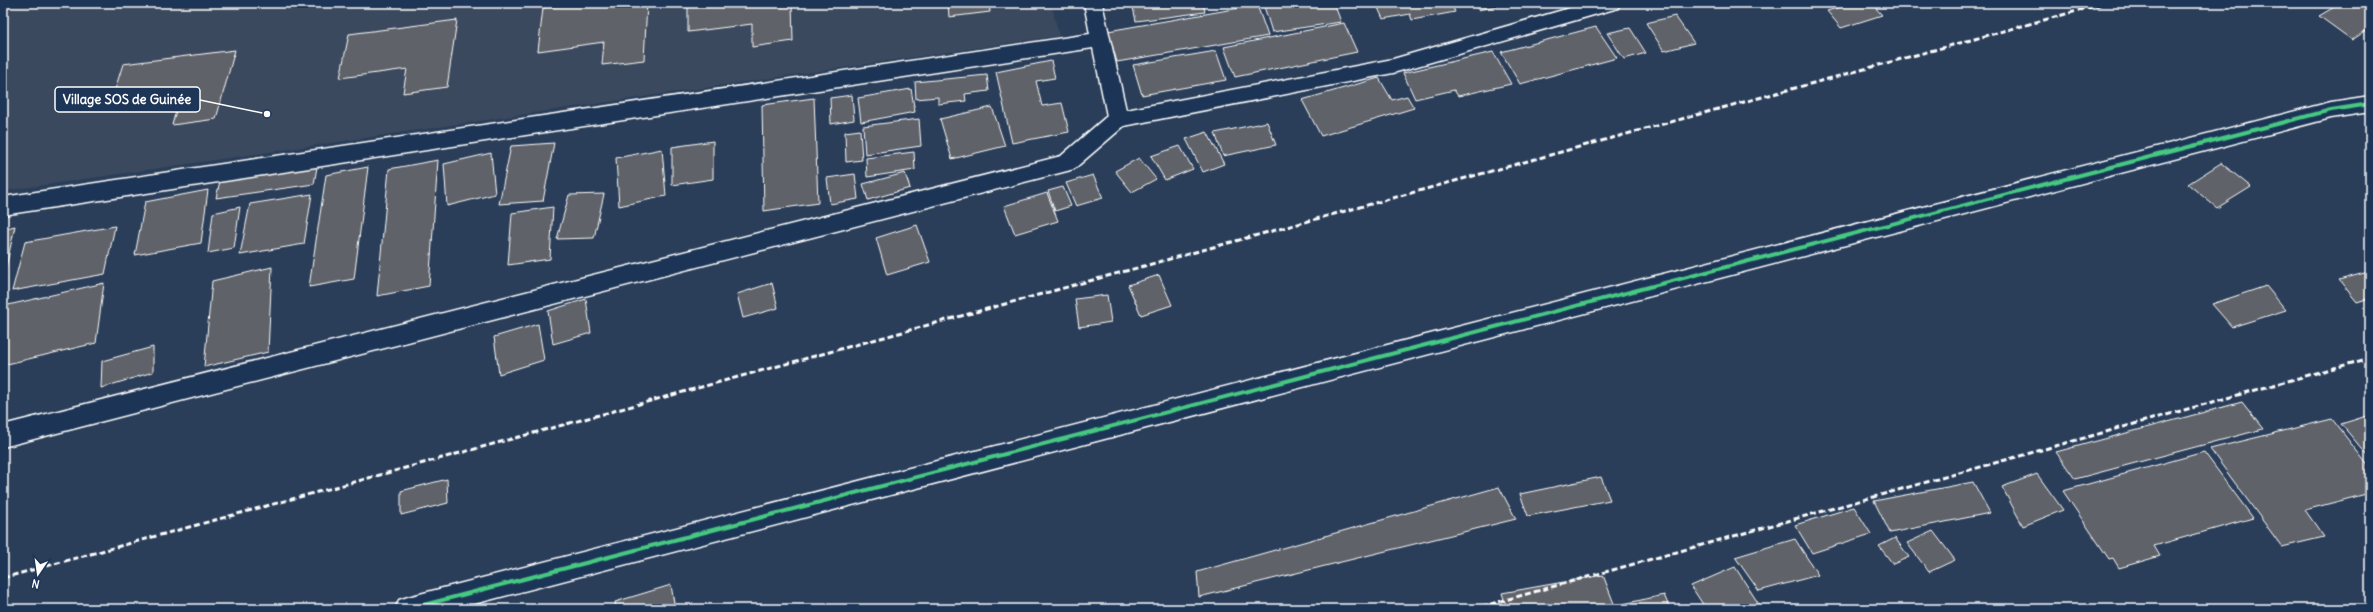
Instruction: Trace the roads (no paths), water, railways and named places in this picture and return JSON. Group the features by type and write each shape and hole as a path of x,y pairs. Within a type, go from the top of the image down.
{"street":[{"path":"1093,3 1118,119"},
{"path":"3,436 1067,163 1118,119 1393,66 1611,3"},
{"path":"3,206 1100,40"},
{"path":"408,609 2331,110 2370,104"}],"railway":[{"path":"3,578 2106,3"},
{"path":"1473,609 2370,358"}],"place":[{"name":"Village SOS de Guinée","path":"267,114"}]}
